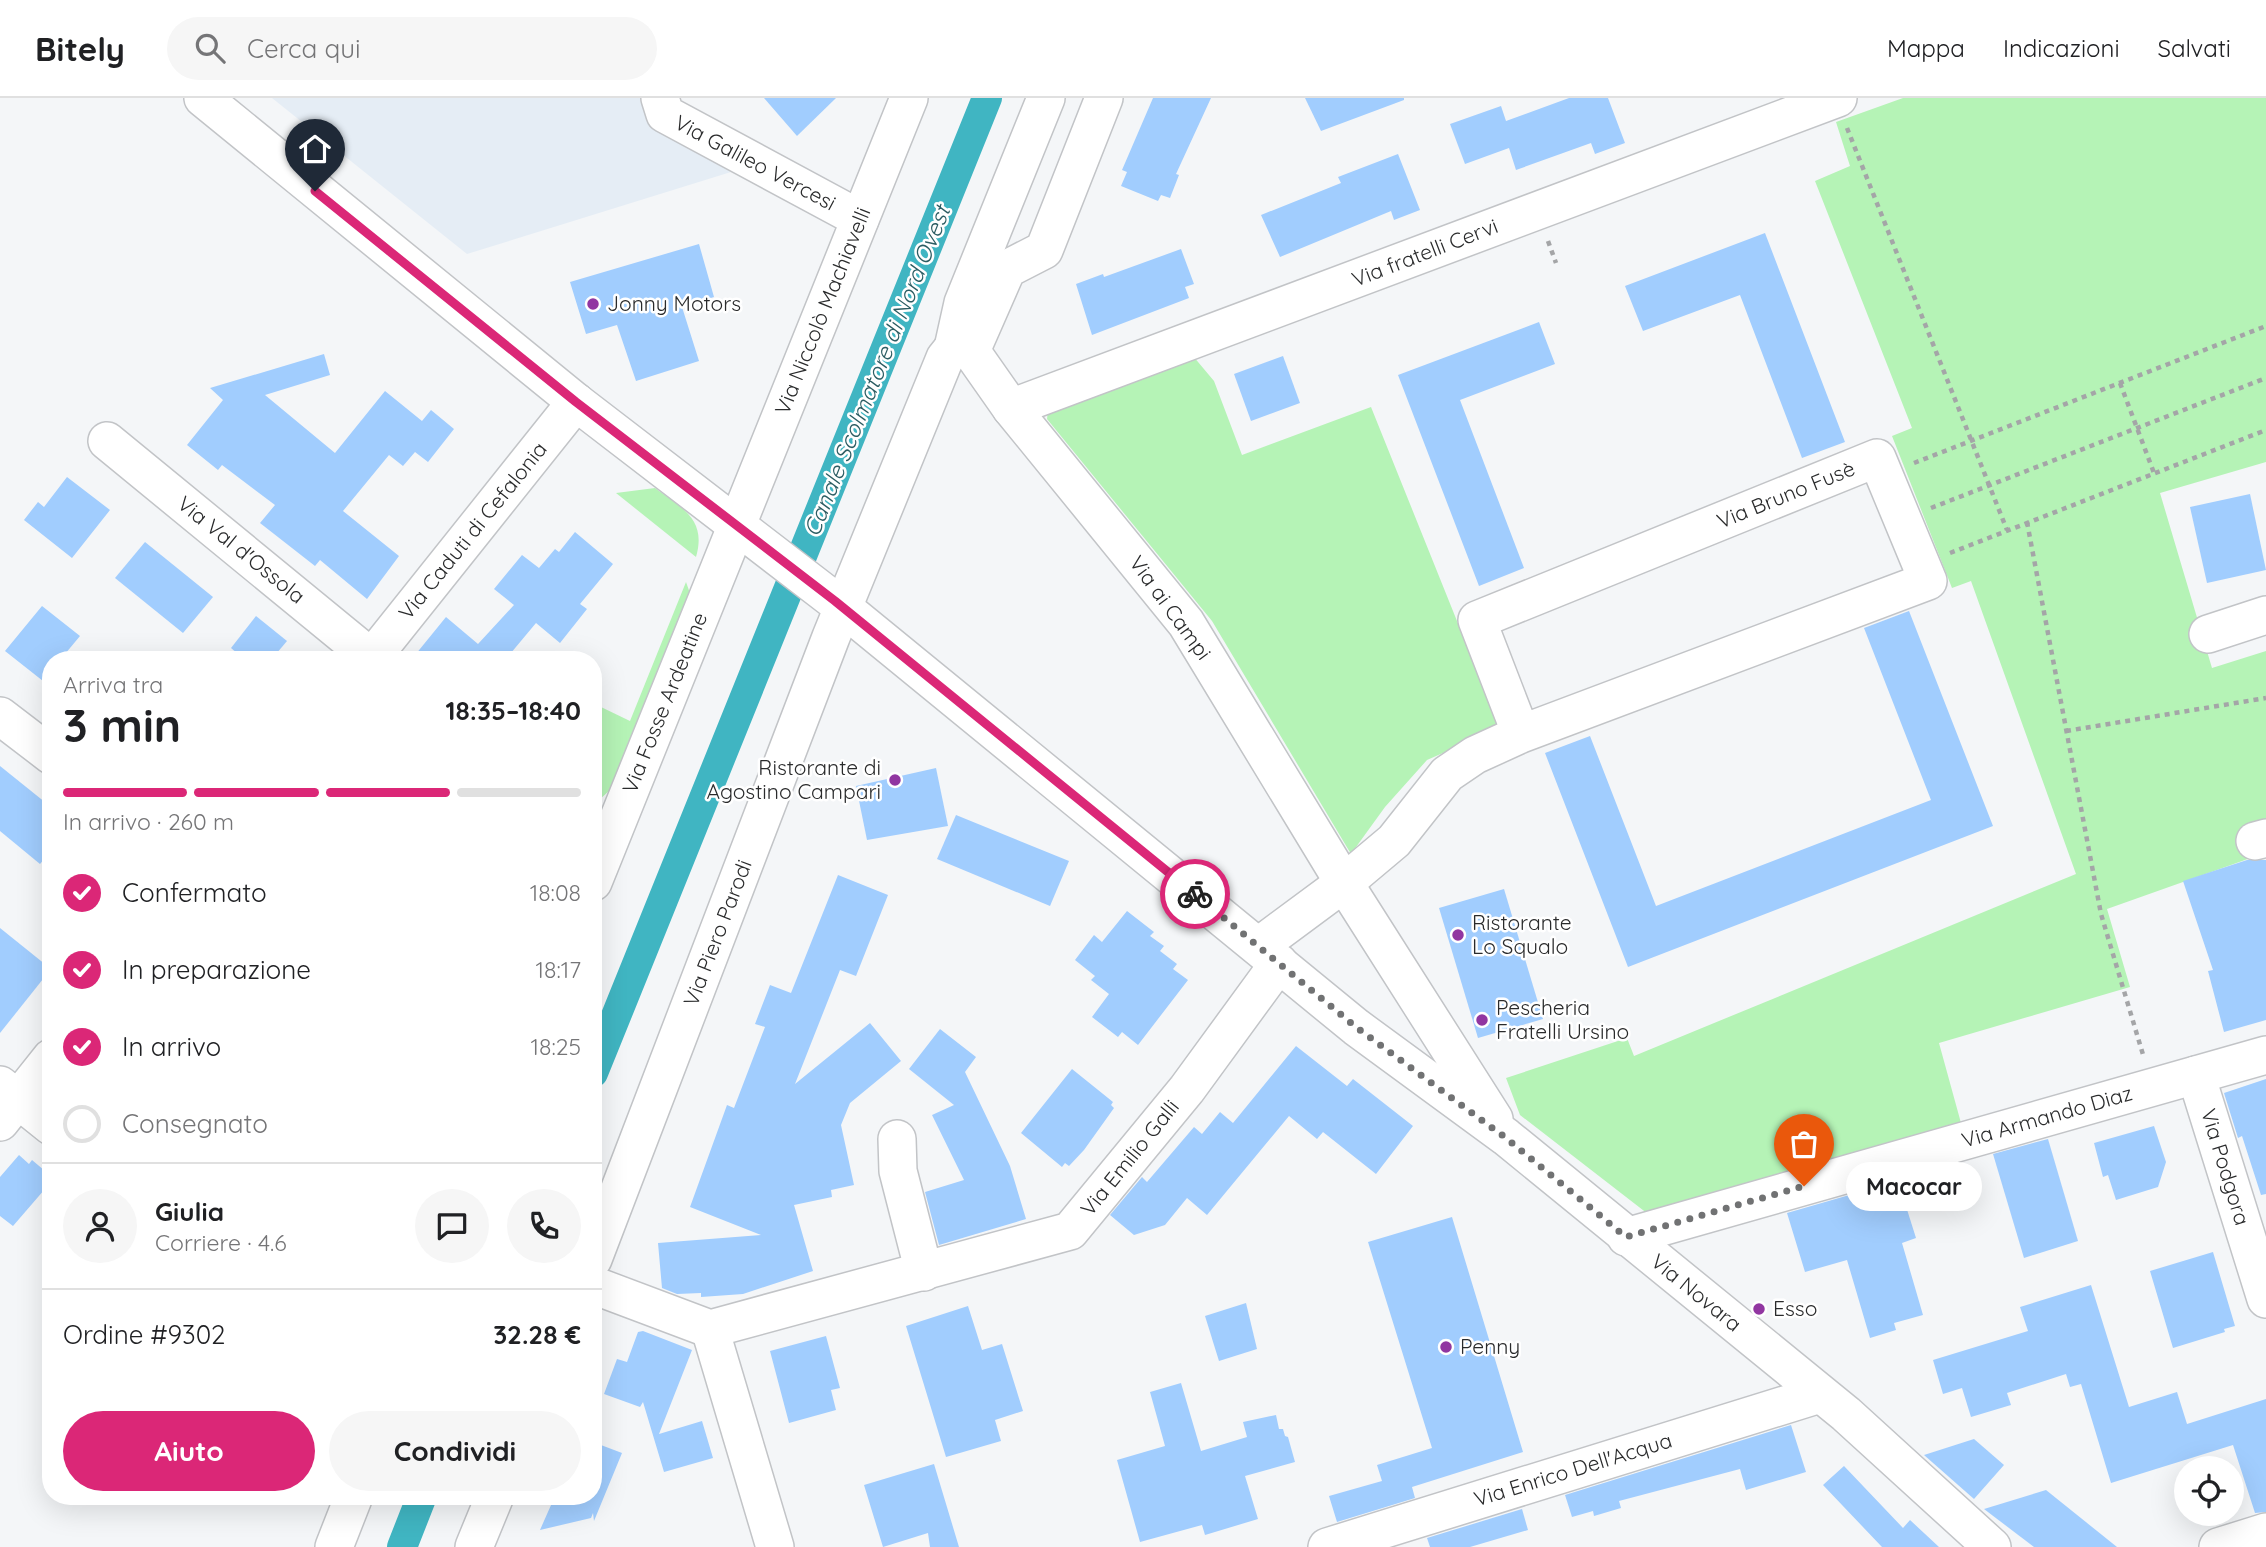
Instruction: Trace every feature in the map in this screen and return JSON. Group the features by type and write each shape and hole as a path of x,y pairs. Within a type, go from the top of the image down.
{"street":[{"name":"Via Novara","path":"203,98 576,402 839,605 1356,1027 1506,1138 1820,1394 1992,1547"},
{"name":"Via Galileo Vercesi","path":"660,98 664,114 860,219"},
{"name":"Via Niccolò Machiavelli","path":"746,531 860,219 909,98"},
{"path":"962,350 963,303 1046,98"},
{"path":"839,605 945,358 962,350 1007,269 1044,250 1104,98"},
{"name":"Via fratelli Cervi","path":"1012,408 1840,106"},
{"name":"Via ai Campi","path":"962,350 1186,623 1344,883 1506,1138"},
{"name":"Via Caduti di Cefalonia","path":"378,651 576,402"},
{"name":"Via Val d'Ossola","path":"107,441 362,651"},
{"name":"Via Bruno Fusè","path":"1521,734 1477,620 1877,458 1921,565"},
{"name":"Via Fosse Ardeatine","path":"602,847 746,531"},
{"path":"1269,954 1344,883 1394,841 1447,774 1475,755 1521,734 1928,581 1921,565"},
{"name":"Via Piero Parodi","path":"602,1235 839,605"},
{"path":"2208,634 2266,615"},
{"path":"0,716 42,748"},
{"name":"Via Emilio Galli","path":"710,1329 1070,1231 1187,1089 1269,954"},
{"name":"Via Armando Diaz","path":"1626,1237 2266,1055"},
{"path":"42,1067 6,1102 42,1121"},
{"name":"Via Podgora","path":"2196,1075 2266,1300"},
{"path":"898,1139 898,1171 924,1272"},
{"path":"602,1288 710,1329 775,1547"},
{"name":"Via Enrico Dell'Acqua","path":"1327,1547 1820,1394"},
{"path":"334,1547 350,1505"},
{"path":"474,1547 491,1505"},
{"path":"2218,1547 2266,1532"}],"path":[{"path":"1840,106 2007,530"},
{"path":"1547,239 1556,262"},
{"path":"1884,475 2266,327"},
{"path":"1902,519 2266,378"},
{"path":"2120,383 2154,473"},
{"path":"1921,565 2266,430"},
{"path":"2027,522 2101,914 2153,1087"},
{"path":"2066,731 2266,698"}],"shaded area":[{"path":"272,98 642,98 647,115 731,172 467,254"}],"green space":[{"path":"1903,98 2266,98 2266,462 2160,493 2212,668 2266,651 2266,822 2259,855 2107,909 2130,987 1939,1043 1961,1123 1648,1214 1520,1115 1506,1078 1627,1038 1634,1056 2076,874 1971,581 1952,588 1892,436 1912,428 1815,181 1850,166 1836,122"},
{"path":"1193,356 1214,381 1242,455 1371,407 1500,728 1427,760 1385,807 1351,854 1212,621 1047,419 1048,410"},
{"path":"655,488 683,509 695,524 699,544 696,557 616,493"},
{"path":"686,582 691,596 610,790 602,797 602,707 630,721"}],"building":[{"path":"764,98 836,98 797,136"},
{"path":"1153,98 1211,98 1176,174 1179,175 1170,198 1161,195 1158,201 1121,186 1127,172 1122,170"},
{"path":"1305,98 1404,98 1404,100 1321,131"},
{"path":"1569,98 1608,98 1625,143 1595,154 1591,143 1516,170 1509,148 1465,164 1450,124 1501,106 1506,121"},
{"path":"1398,154 1420,210 1394,220 1391,211 1280,257 1261,215 1341,183 1338,177"},
{"path":"1765,233 1845,442 1802,458 1740,295 1643,331 1625,286"},
{"path":"699,244 714,297 682,307 699,361 636,381 617,325 586,334 570,282"},
{"path":"1181,249 1194,284 1185,287 1189,298 1092,335 1076,284 1103,274 1104,277"},
{"path":"1539,322 1555,364 1460,400 1524,568 1479,586 1398,375"},
{"path":"324,354 330,375 265,395 335,453 385,391 422,421 431,410 454,429 428,462 415,452 403,466 389,455 343,511 399,556 367,599 320,560 315,566 260,523 275,505 222,465 218,470 187,445 223,400 210,388"},
{"path":"1283,356 1300,403 1251,421 1234,374"},
{"path":"67,477 110,510 72,558 24,520 38,502 44,507"},
{"path":"2250,494 2266,570 2207,583 2190,507"},
{"path":"575,532 613,564 580,604 587,609 560,643 536,623 513,651 418,651 446,617 478,644 514,605 494,589 522,555 539,568 555,549 559,552"},
{"path":"145,542 213,597 183,633 115,578"},
{"path":"42,606 80,636 68,651 42,651 42,680 5,651"},
{"path":"1909,611 1993,826 1628,967 1545,753 1590,736 1656,906 1931,800 1864,628"},
{"path":"256,616 287,641 279,651 234,651 231,648"},
{"path":"0,766 42,800 42,862 40,864 0,831"},
{"path":"936,768 948,826 867,840 856,786"},
{"path":"956,815 1069,861 1050,906 937,859"},
{"path":"2247,860 2266,860 2266,1020 2224,1032 2208,971 2213,970 2183,881"},
{"path":"838,875 888,895 856,976 840,970 795,1084 870,1023 901,1061 850,1103 841,1125 854,1185 831,1190 832,1197 794,1205 813,1271 743,1294 701,1297 701,1293 677,1294 662,1288 658,1243 761,1235 690,1207 727,1105 734,1108 765,1027 755,1024 770,985 791,993"},
{"path":"1504,889 1543,1019 1478,1038 1439,908"},
{"path":"1127,911 1154,932 1150,936 1164,946 1160,951 1177,964 1173,969 1188,980 1138,1045 1122,1032 1118,1037 1092,1017 1109,994 1091,980 1095,976 1075,960 1094,935 1102,942"},
{"path":"0,928 42,962 42,980 0,1033"},
{"path":"940,1029 976,1057 965,1072 1010,1166 1026,1219 939,1245 925,1192 964,1180 932,1115 954,1105 909,1069"},
{"path":"1296,1046 1347,1086 1353,1079 1413,1126 1376,1174 1323,1132 1317,1139 1289,1116 1207,1215 1187,1198 1165,1225 1134,1235 1110,1215 1142,1177 1147,1182 1194,1127 1202,1134 1220,1112 1233,1123"},
{"path":"1072,1069 1113,1102 1111,1105 1114,1108 1084,1150 1069,1166 1065,1163 1062,1167 1021,1133"},
{"path":"2266,1079 2266,1194 2261,1195 2242,1136 2238,1138 2224,1093"},
{"path":"2154,1126 2166,1162 2158,1187 2116,1200 2108,1175 2103,1177 2094,1143"},
{"path":"2048,1139 2078,1241 2024,1258 1993,1154"},
{"path":"19,1155 29,1164 32,1160 42,1168 42,1192 13,1226 0,1216 0,1177"},
{"path":"1898,1181 1916,1238 1902,1243 1923,1315 1894,1323 1896,1330 1870,1338 1847,1260 1805,1272 1787,1213"},
{"name":"Penny","path":"1452,1217 1523,1452 1412,1487 1415,1498 1337,1522 1329,1496 1382,1481 1377,1465 1432,1448 1368,1242"},
{"path":"2213,1252 2235,1326 2224,1329 2225,1332 2173,1348 2150,1271"},
{"path":"2091,1285 2129,1407 2177,1392 2187,1424 2266,1399 2266,1512 2255,1513 2244,1479 2244,1456 2237,1456 2233,1445 2198,1456 2174,1456 2174,1463 2111,1483 2081,1384 2070,1387 2066,1374 2007,1393 2011,1405 1971,1417 1962,1388 1943,1394 1933,1360 2028,1331 2020,1307"},
{"path":"1246,1303 1257,1349 1219,1361 1205,1316"},
{"path":"968,1306 982,1350 1002,1344 1023,1411 995,1420 1001,1441 946,1457 906,1326"},
{"path":"643,1331 692,1350 659,1434 702,1421 713,1458 664,1472 643,1402 640,1407 604,1394 617,1359 627,1362 638,1332"},
{"path":"826,1336 840,1388 831,1390 836,1410 789,1423 770,1351"},
{"path":"1181,1383 1201,1451 1247,1437 1243,1422 1276,1415 1279,1429 1283,1429 1288,1437 1295,1462 1245,1476 1258,1519 1205,1535 1202,1525 1140,1542 1117,1460 1165,1446 1150,1392"},
{"path":"1791,1425 1806,1472 1746,1490 1740,1469 1619,1501 1621,1508 1594,1516 1593,1511 1572,1517 1565,1495"},
{"path":"1974,1439 2004,1465 1974,1499 1924,1455"},
{"path":"602,1445 622,1453 602,1502"},
{"path":"934,1464 959,1547 930,1547 928,1533 883,1547 864,1485"},
{"path":"1844,1466 1903,1528 1910,1520 1939,1547 1882,1547 1823,1485"},
{"path":"2046,1490 2117,1547 2034,1547 1984,1509"},
{"path":"551,1505 601,1505 594,1521 593,1513 591,1518 540,1530"},
{"path":"1522,1509 1528,1530 1470,1547 1430,1547 1427,1538"}],"waterway":[{"name":"Canale Scolmatore di Nord Ovest","path":"602,1051 987,98"},
{"name":"Canale Scolmatore di Nord Ovest","path":"402,1547 418,1505"}],"way so far":[{"path":"1195,894 1356,1027 1506,1138 1626,1237 1804,1186"}],"place":[{"name":"Jonny Motors","path":"593,304"},
{"name":"Ristorante di Agostino Campari","path":"895,780"},
{"name":"Ristorante Lo Squalo","path":"1458,935"},
{"name":"Pescheria Fratelli Ursino","path":"1482,1020"},
{"name":"Macocar","path":"1804,1186"},
{"name":"Esso","path":"1759,1309"},
{"name":"Penny","path":"1446,1347"}],"route":[{"path":"315,191 576,402 737,523 835,601 1195,894"}]}
